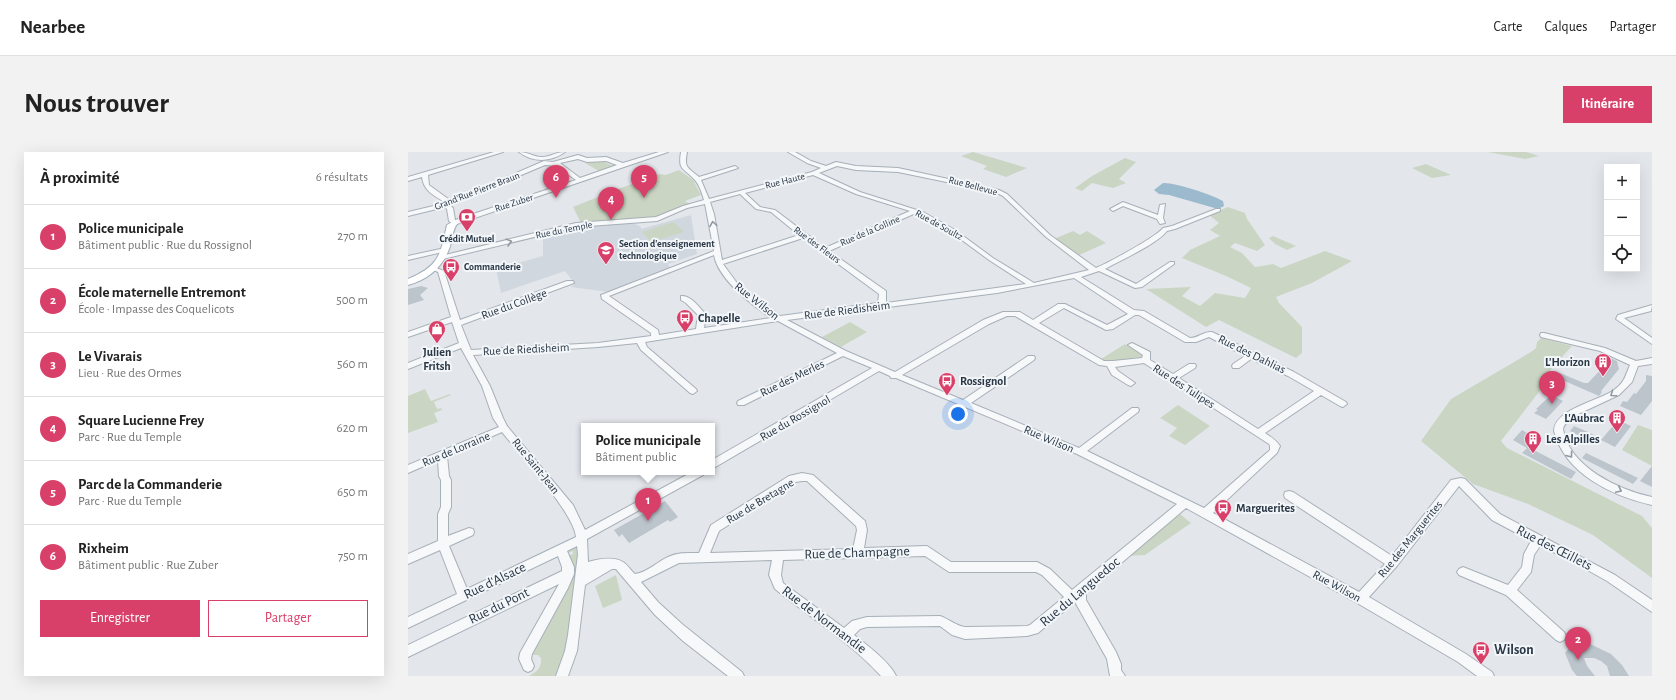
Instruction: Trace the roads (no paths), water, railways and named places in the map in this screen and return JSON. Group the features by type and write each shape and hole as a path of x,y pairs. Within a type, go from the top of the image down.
{"main road":[{"path":"408,282 434,269 444,254 451,225 454,222"}],"street":[{"path":"408,179 500,152"},
{"path":"522,152 535,158 555,163 580,180"},
{"name":"Grand'Rue Pierre Braun","path":"408,214 448,204 562,152"},
{"name":"Rue Zuber","path":"454,222 665,152"},
{"name":"Rue Wilson","path":"684,152 682,164 685,169 698,179 707,200 711,214 719,263 734,285 764,310 779,320 877,369 965,403 1080,452 1206,513 1361,599 1462,658 1488,676"},
{"name":"Rue Haute","path":"791,152 809,162 826,168"},
{"path":"555,163 578,157 587,160 606,159 623,165"},
{"name":"Rue Bellevue","path":"826,168 839,164 856,168 891,169 953,180 997,191 1005,195 1048,236 1097,270 1135,286 1139,285 1172,263"},
{"path":"698,179 735,168"},
{"name":"Rue Haute","path":"707,200 814,173 826,168"},
{"name":"Rue de Soultz","path":"814,173 858,193 916,211 953,231 991,259 1033,285"},
{"path":"425,175 426,185 448,204 452,221 454,222"},
{"name":"Rue des Fleurs","path":"741,192 758,208 773,211 804,236 883,293 882,305"},
{"name":"Rue du Temple","path":"408,258 433,251 444,254 576,226 650,221 707,200"},
{"path":"1113,209 1123,204 1160,218"},
{"path":"1162,205 1160,218 1165,229"},
{"name":"Rue de Riedisheim","path":"408,366 466,349 592,346 779,320 803,315 997,291 1033,285 1097,270 1149,241 1162,233 1165,229 1174,228 1218,210"},
{"name":"Rue de la Colline","path":"824,250 916,211"},
{"path":"719,263 804,236"},
{"path":"655,338 655,332 604,297 606,294 717,252"},
{"name":"Rue Saint-Jean","path":"434,269 441,271 466,349 486,386 498,418 504,428 569,508 580,527 582,538 581,568 573,643 562,676"},
{"name":"Rue des Dahlias","path":"1075,276 1132,312 1141,313 1188,340 1196,340 1209,334 1291,374 1344,404"},
{"name":"Rue du Collège","path":"408,335 457,321 570,284"},
{"path":"684,298 702,315 700,331"},
{"path":"1034,323 1062,306 1065,306 1107,330 1126,318 1132,312"},
{"path":"1652,307 1645,311 1630,312 1620,319 1652,342"},
{"path":"894,376 986,322 1006,314 1018,314 1102,363 1110,365 1115,373 1131,383"},
{"path":"1544,335 1612,352 1624,356 1635,364 1651,361"},
{"path":"640,340 644,348 693,391"},
{"path":"1132,345 1147,354 1146,361"},
{"name":"Rue des Merles","path":"741,403 843,353"},
{"path":"1236,366 1251,355"},
{"path":"965,403 1031,358"},
{"name":"Rue des Tulipes","path":"1110,365 1138,360 1146,361 1272,442 1275,446 1274,451 1206,513"},
{"path":"1635,364 1630,378 1621,389 1607,398 1570,415 1561,422 1558,430 1563,445 1570,456 1588,473 1635,497 1652,501"},
{"path":"1173,378 1192,366"},
{"name":"Rue du Rossignol","path":"715,463 877,369"},
{"path":"1258,433 1321,391"},
{"path":"1080,452 1135,410"},
{"name":"Rue de Lorraine","path":"408,469 504,428"},
{"path":"442,454 444,476 446,480 446,507 443,514 443,544 464,596"},
{"path":"582,538 695,475"},
{"name":"Rue de Bretagne","path":"703,557 715,528 793,479 802,477 810,478 861,524 862,530 858,553"},
{"name":"Rue des Œillets","path":"1461,482 1496,517 1611,578 1652,606"},
{"name":"Rue des Marguerites","path":"1361,599 1367,590 1392,564 1455,483 1461,482"},
{"path":"1289,494 1392,564"},
{"name":"Rue du Languedoc","path":"845,635 856,625 863,623 936,621 943,622 954,632 959,633 1027,631 1037,627 1077,595 1185,503"},
{"path":"408,559 469,532"},
{"name":"Rue d'Alsace","path":"408,623 582,538"},
{"path":"1510,591 1527,569 1529,554 1538,540"},
{"path":"528,666 525,659 526,653 564,585 568,574 568,567 561,549"},
{"name":"Rue de Champagne","path":"630,576 635,579 642,578 674,558 927,551 948,567 1037,567 1077,595"},
{"name":"Rue de Normandie","path":"778,556 774,574 778,586 870,655 890,676"},
{"path":"580,582 599,570 613,564"},
{"path":"581,568 613,564 620,566 670,622 695,644 738,676"},
{"path":"1463,572 1510,591 1560,636"},
{"name":"Rue du Pont","path":"408,651 568,574"},
{"path":"1077,595 1114,660 1116,675"}],"water":[{"path":"1163,183 1193,189 1223,201 1224,206 1218,209 1169,195 1159,194 1154,190"}],"place":[{"name":"Rixheim","path":"556,198"},
{"name":"Parc de la Commanderie","path":"644,198"},
{"name":"Square Lucienne Frey","path":"611,220"},
{"name":"Crédit Mutuel","path":"467,232"},
{"name":"Section d'enseignement technologique","path":"606,265"},
{"name":"Commanderie","path":"451,282"},
{"name":"Chapelle","path":"685,333"},
{"name":"Julien Fritsh","path":"437,344"},
{"name":"L'Horizon","path":"1603,377"},
{"name":"Rossignol","path":"947,396"},
{"name":"Le Vivarais","path":"1552,404"},
{"name":"L'Aubrac","path":"1617,433"},
{"name":"Les Alpilles","path":"1533,454"},
{"name":"Police municipale","path":"648,521"},
{"name":"Marguerites","path":"1223,523"},
{"name":"École maternelle Entremont","path":"1578,660"},
{"name":"Wilson","path":"1481,665"}]}
